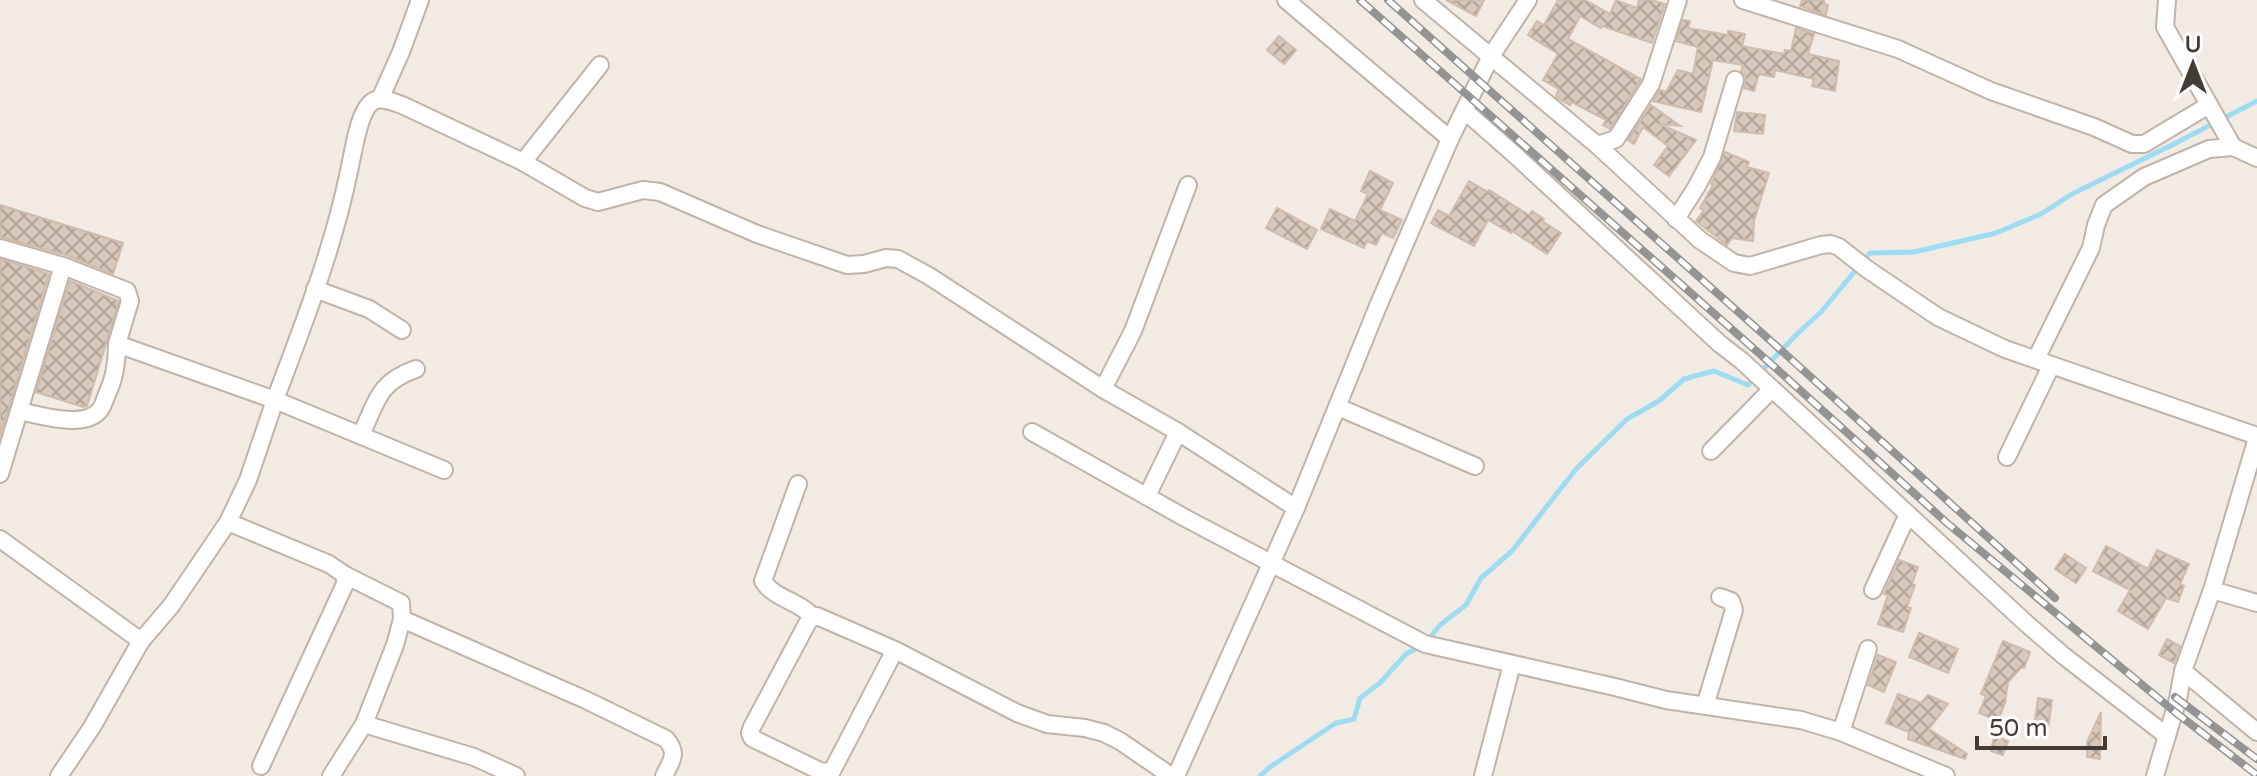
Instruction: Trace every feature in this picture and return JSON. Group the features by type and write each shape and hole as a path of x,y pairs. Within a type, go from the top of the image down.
{"street":[{"path":"380,99 420,0"},
{"path":"1286,0 1450,139"},
{"path":"1423,0 1597,145 1700,240 1734,263 1750,266 1831,244 1938,317 2005,349 2257,437 2251,477 2183,671 2155,776"},
{"path":"895,650 832,771 822,772 752,738 750,733 809,620 824,617 895,650 1017,713 1047,724 1104,733 1174,776 1273,563 1450,139 1491,56 1528,0"},
{"path":"1597,145 1616,139 1651,84 1678,0"},
{"path":"1743,0 1898,49 1991,91 2094,127 2132,144 2144,144 2209,105"},
{"path":"2167,0 2165,27 2209,105 2230,141 2257,158"},
{"path":"523,162 600,65"},
{"path":"1676,219 1712,157 1735,80"},
{"path":"59,776 92,727 141,641 171,606 228,522 248,480 332,240 364,113 371,103 380,99 402,105 523,162 585,198 598,202 643,190 660,192 757,234 838,263 856,265 886,258 898,259 1296,508"},
{"path":"1465,111 2055,649 2167,736"},
{"path":"2007,457 2091,248 2104,205 2144,177 2230,141"},
{"path":"1103,389 1133,331 1188,185"},
{"path":"0,248 63,266 127,291 130,295 117,344 117,363 112,383 100,411 77,421 19,411"},
{"path":"0,474 63,266"},
{"path":"315,289 369,309 402,330"},
{"path":"117,344 275,400 444,470"},
{"path":"361,435 389,382 416,369"},
{"path":"1711,451 1770,387"},
{"path":"1338,407 1475,466"},
{"path":"1032,432 1425,644 1666,700 1801,720 1841,732 1946,776"},
{"path":"1147,496 1178,432"},
{"path":"798,484 763,581 813,617"},
{"path":"1873,590 1908,514"},
{"path":"228,522 329,564 401,603 402,619 395,645 364,724 331,776"},
{"path":"0,539 141,641"},
{"path":"261,766 345,584 345,575"},
{"path":"2212,590 2257,603"},
{"path":"1705,706 1734,610 1731,601 1720,597"},
{"path":"402,619 586,700 666,739 674,748 674,753 664,776"},
{"path":"1841,732 1868,649"},
{"path":"1483,776 1512,664"},
{"path":"2183,671 2257,732"},
{"path":"364,724 474,757 516,776"}],"building":[{"path":"1446,0 1484,0 1476,16"},
{"path":"1558,0 1585,0 1610,14 1616,0 1637,8 1639,0 1665,4 1652,43 1601,28 1580,16 1568,39 1641,79 1610,129 1603,125 1606,120 1572,102 1570,105 1559,99 1556,96 1559,89 1543,80 1558,54 1528,35 1537,21 1544,25"},
{"path":"1802,0 1824,0 1824,4 1828,5 1826,15 1800,6"},
{"path":"1683,20 1690,21 1688,28 1728,35 1728,31 1745,34 1742,46 1784,54 1785,50 1791,51 1796,28 1814,34 1808,54 1839,61 1835,91 1812,86 1814,79 1775,70 1774,77 1759,74 1754,91 1744,88 1746,78 1741,71 1743,65 1713,60 1701,112 1653,101 1660,90 1666,92 1678,70 1693,74 1698,47 1676,41"},
{"path":"1279,36 1296,50 1284,64 1267,50"},
{"path":"1651,105 1680,126 1659,124 1696,140 1669,176 1654,165 1668,146 1643,127 1634,144 1628,140"},
{"path":"1737,112 1765,115 1763,134 1734,131"},
{"path":"1725,152 1749,162 1747,167 1769,173 1754,221 1753,241 1732,238 1727,245 1696,221 1704,210 1700,208 1713,185"},
{"path":"1370,171 1393,183 1380,210 1402,220 1393,238 1382,233 1376,245 1367,241 1364,248 1321,229 1330,209 1355,221 1368,194 1361,191"},
{"path":"1469,181 1529,215 1532,211 1561,233 1547,254 1512,231 1488,220 1474,246 1431,223 1438,210 1449,216"},
{"path":"0,205 123,243 113,274 66,255 0,237"},
{"path":"1277,208 1317,230 1307,249 1266,228"},
{"path":"0,259 49,274 0,436"},
{"path":"70,281 119,301 87,406 83,407 36,392"},
{"path":"2106,546 2148,569 2157,550 2189,564 2180,584 2184,586 2178,602 2166,598 2148,629 2118,611 2130,590 2093,571"},
{"path":"2065,554 2086,568 2076,583 2055,569"},
{"path":"1899,560 1918,567 1903,632 1878,624 1888,595 1884,594"},
{"path":"1919,633 1958,649 1948,673 1909,657"},
{"path":"2167,639 2180,646 2174,663 2159,655"},
{"path":"2003,641 2030,652 2024,668 2008,682 1998,721 1979,713 1986,696 1981,694"},
{"path":"1878,655 1896,662 1884,692 1868,685"},
{"path":"1898,694 1921,703 1928,695 1948,704 1929,729 1967,754 1965,759 1908,739 1909,732 1886,723"},
{"path":"2038,698 2052,700 2048,729 2034,726"},
{"path":"2101,712 2100,759 2087,757 2087,742"},
{"path":"1994,736 2008,741 2003,755 1991,751"}],"waterway":[{"path":"1260,776 1336,723 1354,719 1360,698 1380,683 1406,654 1425,644 1440,625 1466,605 1481,578 1512,551 1576,469 1627,419 1659,401 1684,379 1714,371 1748,385 1821,312 1870,253 1914,252 1996,233 2041,214 2072,194 2257,101"}],"railway":[{"path":"1360,0 1947,523 2175,712 2257,775"},
{"path":"1388,0 2055,598"},
{"path":"2175,697 2257,759"}]}
